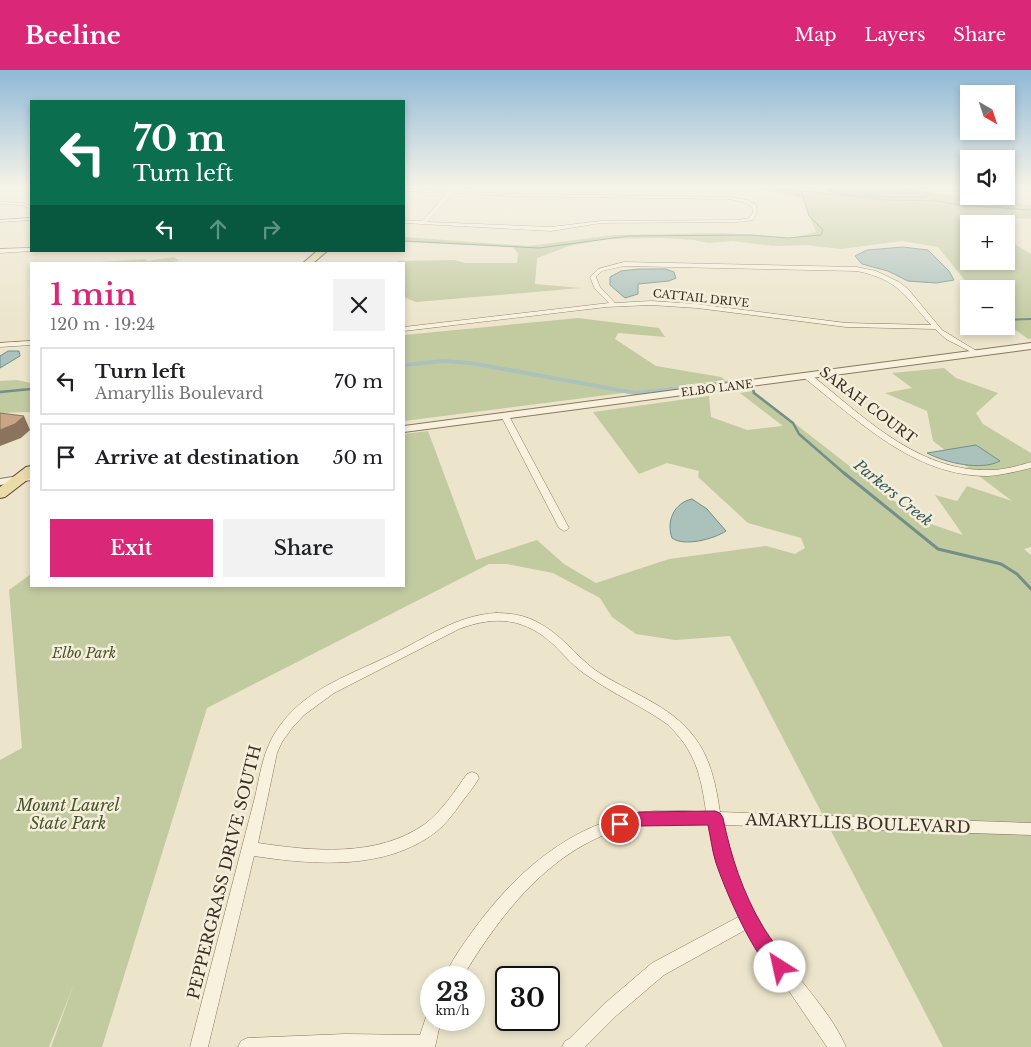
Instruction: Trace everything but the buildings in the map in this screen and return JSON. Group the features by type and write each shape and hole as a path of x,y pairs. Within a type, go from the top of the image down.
{"main road":[{"path":"309,262 322,252"},
{"path":"0,494 28,475"}],"street":[{"path":"0,252 30,250"},
{"path":"613,304 595,285 593,277 600,270 624,264 840,268 872,272 898,282 937,327 949,337 977,353"},
{"name":"CATTAIL DRIVE","path":"405,329 613,304 680,304 834,324 937,327"},
{"path":"0,345 30,343"},
{"name":"ELBO LANE","path":"405,429 1031,346"},
{"name":"SARAH COURT","path":"806,375 900,447 930,462 950,469 991,473 1031,465"},
{"path":"505,416 564,528"},
{"path":"0,482 28,475"},
{"name":"PEPPERGRASS DRIVE SOUTH","path":"199,1047 272,748 292,718 324,695 455,626 488,616 511,617 542,628 592,673 654,709 675,724 692,742 701,759 709,785 724,862 749,920 837,1047"},
{"path":"248,848 306,856 362,854 391,848 430,827 472,778"},
{"name":"AMARYLLIS BOULEVARD","path":"460,966 479,936 536,870 566,847 601,830 639,819 715,818 1031,829"},
{"path":"571,1047 634,987 658,969 749,920"},
{"path":"247,1047 346,1043 427,1046 431,1031"}],"green space":[{"path":"816,232 960,232 960,270 1015,270 1015,244 1031,254 1031,339 1028,339 1015,330 1015,280 965,280 938,247 902,241 841,249 805,245 773,246 733,241 708,243 662,238 606,239 569,246 537,258 535,284 581,288 416,302 405,297 405,262 398,262 455,260 465,263 517,263 518,254 513,247 405,242 405,237 528,246 614,235 722,233 791,238"},
{"path":"174,257 179,261 99,262 146,259 147,261"},
{"path":"578,318 659,328 665,337 618,333 615,339 656,366 721,377 725,380 405,421 405,335"},
{"path":"944,368 956,378 998,393 976,413 983,424 1031,453 1031,547 1024,549 1031,555 1031,1047 943,1047 730,636 675,640 636,634 612,617 600,598 553,573 507,564 489,564 207,708 102,1047 51,1047 74,984 49,1047 0,1047 0,760 22,748 9,590 30,575 30,587 405,587 405,434 428,431 476,560 537,540 564,564 596,583 669,559 766,546 795,554 805,548 801,538 748,523 698,477 699,471 667,463 639,474 593,412 709,396 711,417 747,430 783,426 740,393 753,391 919,520 963,535 935,495 957,501 967,486 1012,501 933,441 927,411 885,393 912,388 892,373"},
{"path":"17,380 30,383 30,412 0,413 0,381"}],"water":[{"path":"903,247 928,250 949,271 954,280 936,283 908,281 888,271 862,264 855,256 867,250"},
{"path":"666,269 674,272 676,278 669,281 638,284 638,294 625,298 610,285 610,277 621,271"},
{"path":"8,351 19,351 20,356 0,368 0,356"},
{"path":"976,445 1000,461 974,466 953,463 927,453"},
{"path":"692,499 707,509 726,531 699,541 684,542 672,538 670,525 673,514 680,504"}],"waterway":[{"path":"405,241 539,248 629,236 751,235 788,238 821,235 822,232"},
{"path":"1015,320 1031,319"},
{"name":"Parkers Creek","path":"405,365 443,361 471,363 635,393 741,381"},
{"name":"Parkers Creek","path":"0,392 30,389"},
{"name":"Parkers Creek","path":"753,389 754,393 793,423 799,434 845,474"},
{"name":"Parkers Creek","path":"844,473 938,549 1001,564 1017,574 1031,589"}],"route":[{"path":"620,824 639,819 715,818 724,862 741,903 749,920 780,967"}],"park label":[{"name":"Elbo Park","path":"84,653"},
{"name":"Mount Laurel State Park","path":"68,814"}]}
